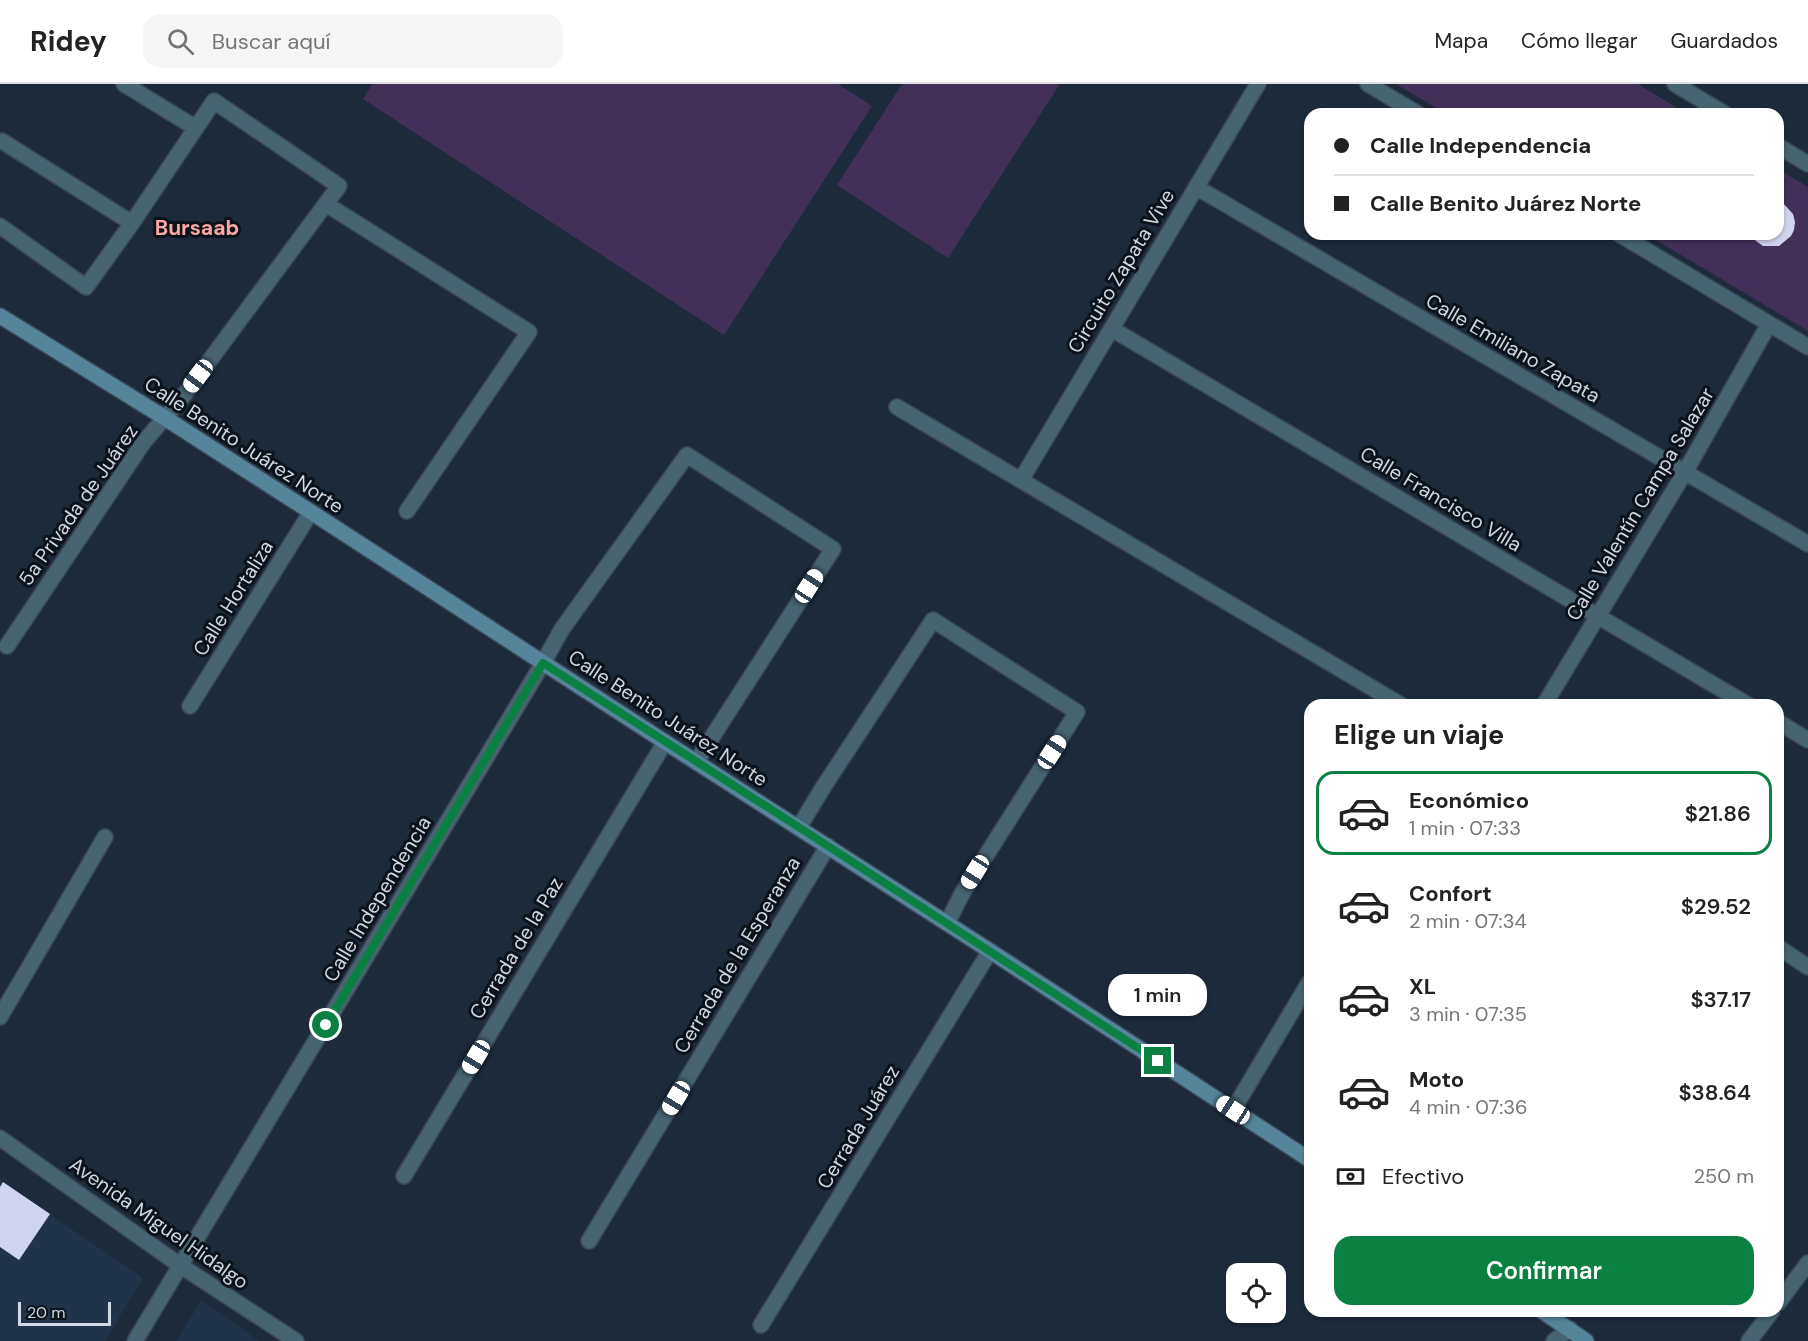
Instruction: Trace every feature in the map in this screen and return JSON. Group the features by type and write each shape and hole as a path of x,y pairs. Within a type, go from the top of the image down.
{"street":[{"path":"124,84 196,128"},
{"name":"Circuito Zapata Vive","path":"1021,480 1258,84"},
{"path":"1368,84 1408,108"},
{"path":"1675,84 1715,108"},
{"path":"0,226 86,287 214,101 339,186 326,204 529,332 407,511"},
{"path":"2,141 132,223"},
{"path":"1784,150 1808,164"},
{"name":"Calle Emiliano Zapata","path":"1196,187 1808,544"},
{"name":"5a Privada de Juárez","path":"7,646 142,443 165,418 326,204"},
{"path":"1629,240 1808,347"},
{"name":"Calle Benito Juárez Norte","path":"0,316 311,512 1304,1156"},
{"name":"Calle Valentín Campa Salazar","path":"1548,699 1685,472 1769,324"},
{"name":"Calle Francisco Villa","path":"1112,329 1738,699"},
{"path":"897,407 1391,699"},
{"name":"Calle Independencia","path":"135,1341 562,629 687,455 833,549 696,762"},
{"name":"Calle Hortaliza","path":"190,706 311,512"},
{"path":"799,828 933,620 1077,712 963,892 947,923"},
{"path":"1784,726 1808,740"},
{"name":"Cerrada de la Paz","path":"404,1176 665,742"},
{"path":"0,1017 105,837"},
{"name":"Cerrada de la Esperanza","path":"589,1241 828,846"},
{"name":"Cerrada Juárez","path":"761,1325 990,951"},
{"path":"1784,951 1808,968"},
{"path":"1233,1110 1304,991"},
{"name":"Avenida Miguel Hidalgo","path":"0,1138 181,1266 296,1341"},
{"path":"1784,1295 1808,1263"},
{"path":"1551,1317 1586,1341"},
{"path":"1749,1341 1767,1317"},
{"path":"1554,1341 1570,1329"}],"shaded area":[{"path":"372,84 838,84 872,106 724,335 363,99"},
{"path":"902,84 1060,84 948,258 837,185"},
{"path":"1396,84 1638,84 1677,108 1436,108"},
{"path":"1784,173 1808,187 1808,331 1656,240 1784,240"},
{"path":"0,1180 143,1278 105,1341 0,1341"},
{"path":"201,1301 260,1341 176,1341"}],"building":[{"path":"1784,204 1793,214 1795,222 1791,236 1779,246 1763,246 1756,241 1784,240"},
{"path":"3,1182 50,1214 19,1260 0,1247 0,1187"}],"district":[{"name":"Bursaab","path":"197,228"}],"route":[{"path":"326,1025 543,663 1158,1061"}]}
